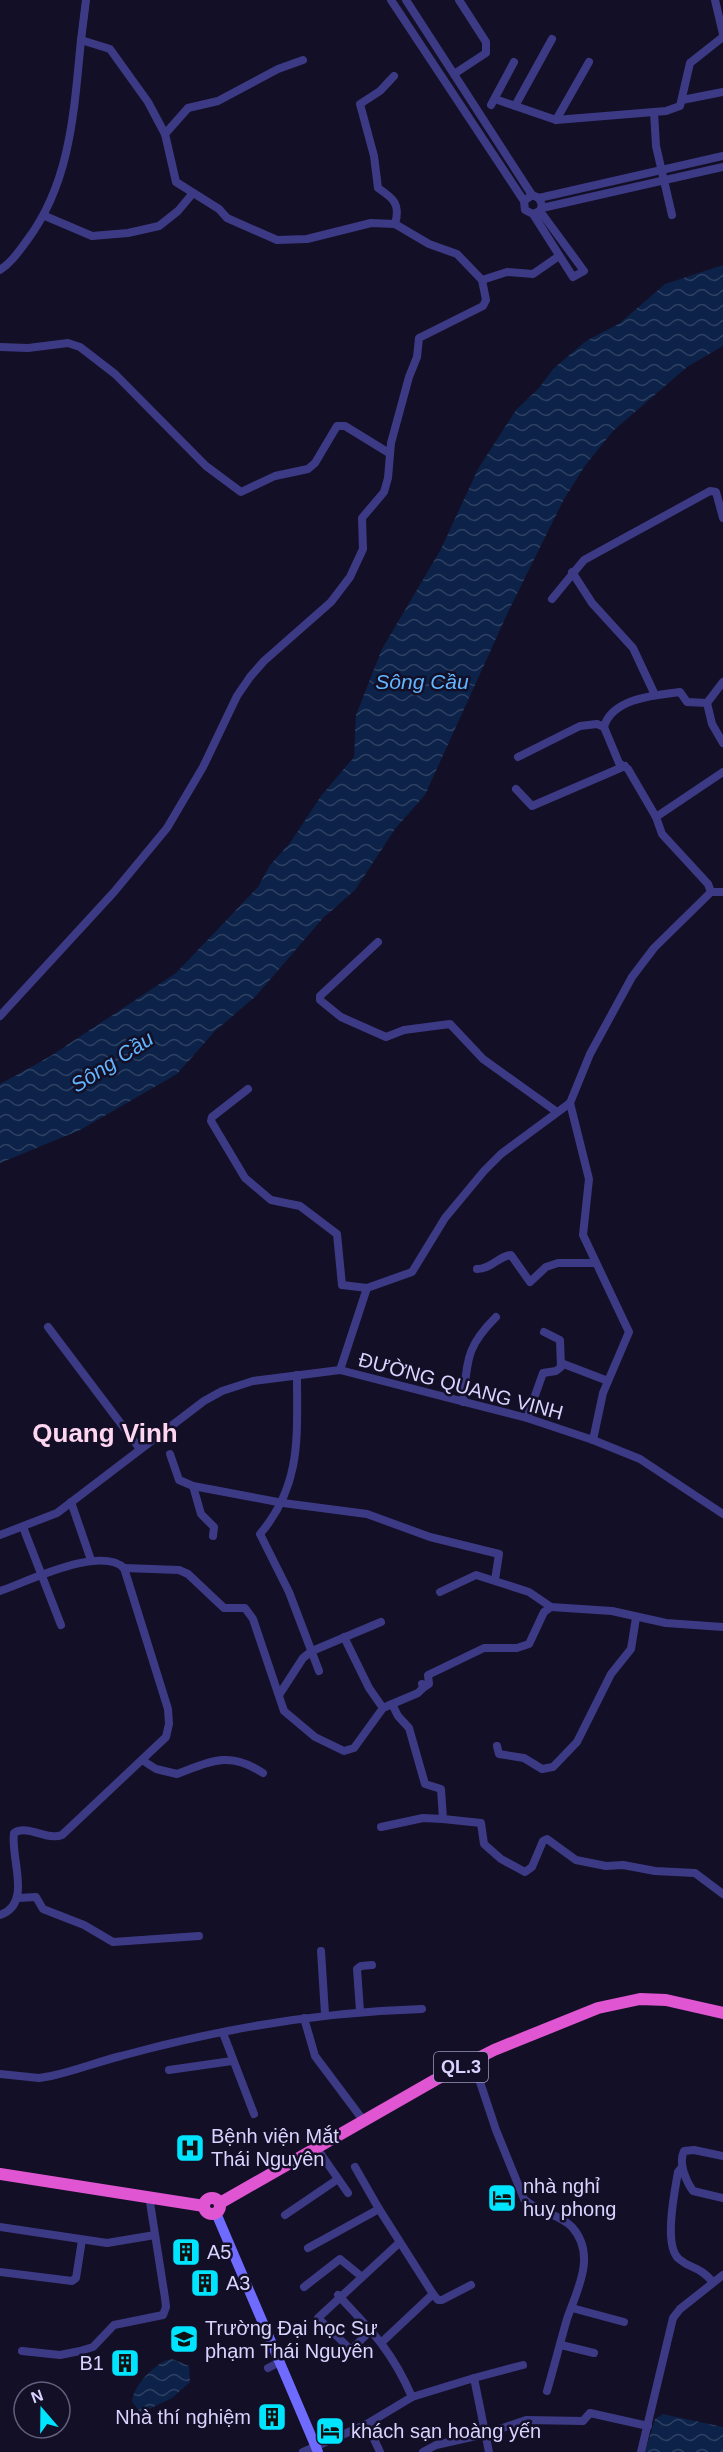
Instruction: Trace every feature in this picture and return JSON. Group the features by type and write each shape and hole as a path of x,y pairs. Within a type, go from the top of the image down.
{"highway":[{"name":"QL.3","path":"0,2174 204,2206 210,2198 218,2208 316,2147 473,2061 598,2008 640,1999 666,2000 723,2013"}],"main road":[{"path":"218,2208 317,2449"}],"street":[{"path":"0,270 10,263 45,216 63,172 74,116 86,0"},
{"path":"391,0 524,201 525,210 538,211 723,167"},
{"path":"406,0 536,197 538,211 559,256 573,277 584,271 538,211"},
{"path":"454,74 486,53 486,42 459,0"},
{"path":"514,62 493,102 515,106 556,120 654,112 680,106 690,63 723,36 715,0"},
{"path":"515,106 552,39"},
{"path":"0,1016 114,892 167,828 203,767 237,696 250,677 331,602 350,577 363,549 362,518 384,492 388,478 389,453 409,377 417,357 419,339 483,306 486,300 482,280 457,254 429,244 395,224 371,223 306,238 277,240 227,218 176,182 165,134 148,102 114,53 102,45 81,40"},
{"path":"165,134 188,108 218,101 268,74 303,60"},
{"path":"556,120 589,62"},
{"path":"394,76 380,91 360,104 374,156 378,188 393,197 397,206 395,224"},
{"path":"682,100 723,92"},
{"path":"654,112 662,170 672,215"},
{"path":"524,201 723,156"},
{"path":"45,216 92,236 128,233 159,226 193,193"},
{"path":"482,280 507,272 533,274 559,256"},
{"path":"0,347 28,348 68,343 80,347 115,374 206,466 241,492 275,476 308,469 315,463 337,426 345,426 389,453"},
{"path":"552,599 572,572 593,555 710,491 716,492 723,518"},
{"path":"572,572 592,603 633,648 655,695"},
{"path":"707,703 723,682"},
{"path":"604,727 611,714 623,705 655,695 680,692 687,702 707,703"},
{"path":"707,703 712,724 723,743"},
{"path":"518,757 580,726 589,724 604,727"},
{"path":"604,727 619,763 625,766 656,817 662,834 708,884 711,892"},
{"path":"516,789 532,806 625,766"},
{"path":"656,817 723,772"},
{"path":"248,1089 212,1117 211,1121 241,1174 271,1200 300,1206 337,1234 342,1285 367,1288 412,1272 445,1218 484,1171 501,1154 570,1103 590,1054 633,977 654,948 711,892 723,892"},
{"path":"378,942 320,996 333,1012 383,1037 404,1030 450,1024 483,1059 557,1112"},
{"path":"570,1103 589,1179 582,1233 629,1332 599,1407 593,1440"},
{"path":"477,1269 487,1268 503,1256 511,1255 530,1282 546,1267 558,1263 595,1263"},
{"path":"340,1370 367,1288"},
{"path":"462,1402 470,1348 496,1317"},
{"path":"48,1327 140,1449"},
{"path":"527,1418 543,1373 559,1370 561,1363 561,1340 544,1332"},
{"path":"561,1363 608,1382"},
{"name":"ĐƯỜNG QUANG VINH","path":"0,1535 47,1518 204,1401 222,1391 253,1381 340,1370 527,1418 593,1440 640,1459 723,1514"},
{"path":"297,1375 293,1475 283,1503 261,1534 280,1571 319,1671"},
{"path":"170,1454 179,1480 193,1486 283,1503 367,1514 430,1537 499,1554 495,1580"},
{"path":"193,1486 201,1514 213,1527 213,1536"},
{"path":"71,1502 92,1560"},
{"path":"23,1527 60,1625"},
{"path":"0,1591 92,1560 115,1562 124,1568 179,1570 188,1574 224,1608 245,1608 253,1619 284,1711 315,1737 345,1751 354,1748 383,1708 418,1693 423,1686 429,1684 428,1675 484,1648 517,1648 529,1644 544,1612 551,1607"},
{"path":"0,1915 13,1908 18,1898 14,1833 21,1830 52,1837 62,1835 166,1737 170,1724 168,1708 124,1568"},
{"path":"440,1592 472,1575 529,1592 551,1607 612,1611 636,1618 723,1627"},
{"path":"497,1746 499,1754 524,1758 542,1769 553,1767 570,1752 611,1674 631,1649 636,1618"},
{"path":"279,1695 303,1658 312,1651 381,1622"},
{"path":"344,1637 369,1688 383,1708"},
{"path":"392,1704 409,1728 424,1784 441,1789 443,1819"},
{"path":"142,1760 156,1769 177,1774 223,1759 248,1763 263,1773"},
{"path":"381,1827 423,1818 482,1823 484,1844 501,1859 525,1872 532,1867 543,1841 548,1839 576,1860 606,1866 695,1873 723,1894"},
{"path":"18,1898 36,1898 44,1910 84,1925 113,1942 199,1936"},
{"path":"321,1951 326,2014"},
{"path":"360,2011 357,1969 361,1966 372,1965"},
{"path":"0,2074 51,2076 121,2055 223,2032 326,2014 422,2009"},
{"path":"304,2018 315,2055 363,2120"},
{"path":"223,2032 232,2061 254,2114"},
{"path":"169,2070 232,2061"},
{"path":"473,2061 496,2130 524,2199 529,2205 541,2208 571,2226 583,2254 584,2269 547,2391"},
{"path":"316,2147 348,2193"},
{"path":"723,2156 687,2150 682,2155 682,2167 693,2191 723,2198"},
{"path":"355,2167 399,2243 438,2300 471,2285"},
{"path":"682,2167 678,2172 674,2200 673,2251 680,2260 699,2268 713,2282"},
{"path":"285,2215 338,2179"},
{"path":"22,2351 60,2355 80,2351 93,2347 114,2325 163,2315 166,2307 165,2298 149,2196"},
{"path":"308,2248 380,2210"},
{"path":"0,2227 82,2240 115,2242 155,2235"},
{"path":"0,2272 72,2281 76,2278 82,2240"},
{"path":"371,2330 349,2348 318,2318 339,2296 399,2243"},
{"path":"304,2287 340,2259 362,2277"},
{"path":"641,2452 673,2318 680,2309 723,2275"},
{"path":"382,2342 433,2294"},
{"path":"339,2296 382,2342 398,2365 412,2397"},
{"path":"572,2308 624,2322"},
{"path":"561,2345 594,2353"},
{"path":"268,2368 280,2362"},
{"path":"303,2452 317,2449 367,2424 412,2397 523,2365"},
{"path":"474,2378 489,2452"},
{"path":"423,2452 436,2445 485,2434 526,2420 583,2421 590,2413 648,2426"},
{"path":"367,2424 380,2452"}],"water":[{"name":"Sông Cầu","path":"723,265 723,346 687,367 613,431 584,467 563,501 509,610 425,795 395,829 355,890 323,918 256,996 215,1031 177,1074 80,1130 0,1163 0,1084 49,1057 176,973 258,887 270,865 290,843 321,796 354,757 356,715 382,649 441,549 478,469 516,410 539,388 553,369 586,341 620,323 665,284"},
{"path":"172,2359 189,2366 190,2382 172,2398 141,2413 132,2402 136,2389 146,2375 159,2364"},
{"path":"663,2414 723,2427 723,2452 645,2452 655,2419"}],"place":[{"name":"Bệnh viện Mắt Thái Nguyên","path":"190,2148"},
{"name":"nhà nghỉ huy phong","path":"502,2198"},
{"name":"A5","path":"186,2252"},
{"name":"A3","path":"205,2283"},
{"name":"Trường Đại học Sư phạm Thái Nguyên","path":"184,2339"},
{"name":"B1","path":"125,2363"},
{"name":"Nhà thí nghiệm","path":"272,2417"},
{"name":"khách sạn hoàng yến","path":"330,2431"}],"district":[{"name":"Quang Vinh","path":"105,1433"}]}
